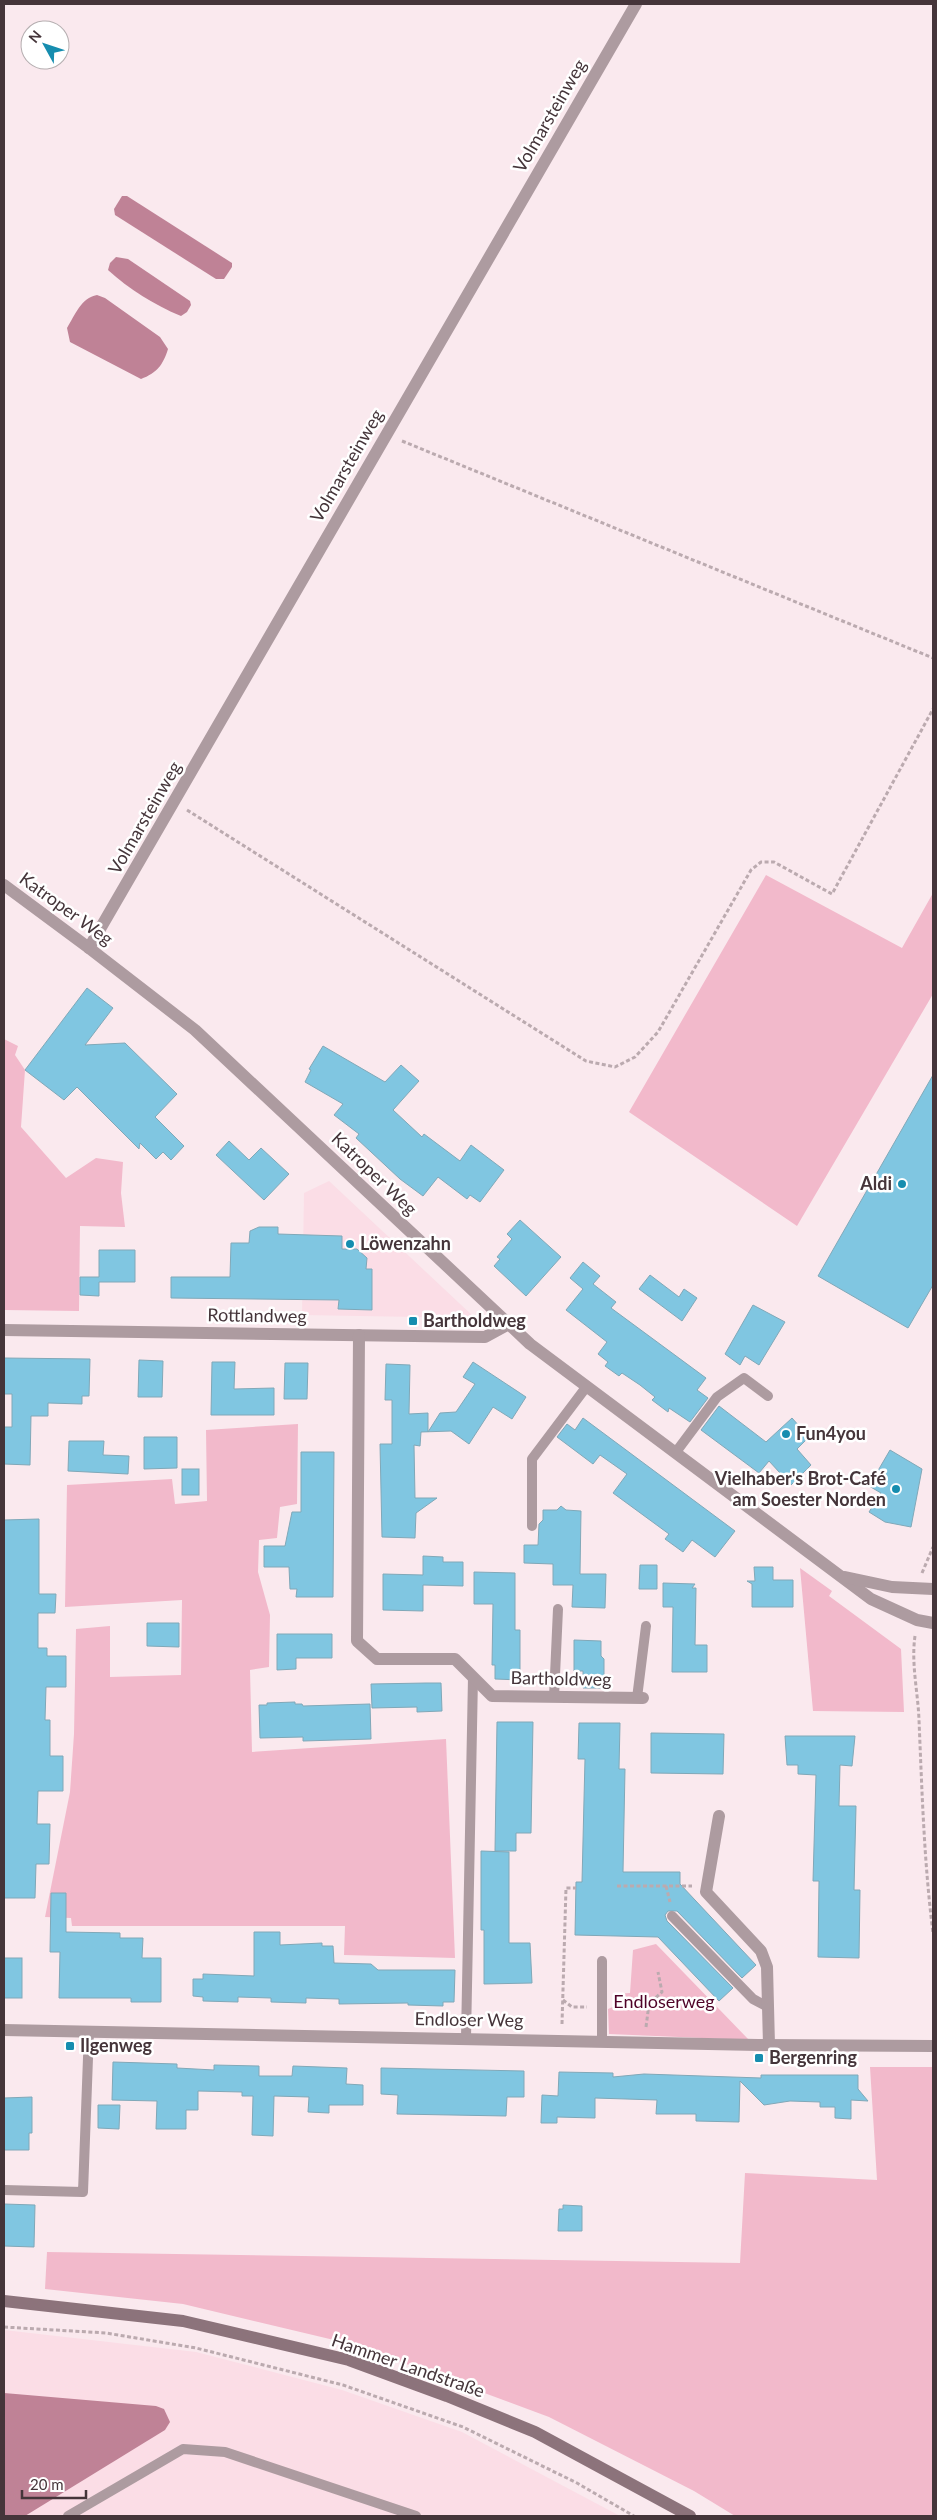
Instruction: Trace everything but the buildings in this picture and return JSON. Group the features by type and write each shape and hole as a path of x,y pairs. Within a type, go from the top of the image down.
{"main road":[{"name":"Hammer Landstraße","path":"4,2301 183,2321 349,2360 447,2396 535,2432 690,2516"}],"street":[{"name":"Volmarsteinweg","path":"90,948 385,434 636,4"},
{"name":"Katroper Weg","path":"4,885 90,948 195,1030 507,1325 871,1599 917,1620 933,1623"},
{"name":"Rottlandweg","path":"4,1330 485,1337 507,1325"},
{"name":"Bartholdweg","path":"359,1335 357,1641 377,1659 455,1659 492,1696 640,1698"},
{"name":"Katroper Weg","path":"842,1577 892,1587 927,1589"},
{"path":"719,1816 706,1892 762,1951 767,1967 769,2045"},
{"name":"Endloser Weg","path":"4,2030 769,2045 933,2046"}],"lane":[{"path":"676,1452 718,1397 744,1378 768,1396"},
{"path":"532,1526 532,1459 587,1386"},
{"path":"554,1697 558,1609"},
{"path":"640,1698 646,1626"},
{"path":"466,2038 473,1677"},
{"path":"672,1916 753,1999 768,2007"},
{"path":"602,1961 602,2041"},
{"path":"4,2190 83,2192 89,2031"},
{"path":"68,2516 183,2449 224,2452 416,2516"}],"path":[{"path":"385,434 933,658"},
{"path":"174,802 586,1061 615,1068 635,1057 658,1032 751,870 761,862 774,862 832,894 933,709"},
{"path":"927,1589 922,1568 933,1547"},
{"path":"917,1620 913,1652 919,1717 924,1829 933,1933"},
{"path":"617,1886 708,1886"},
{"path":"561,2040 566,1888 576,1888"},
{"path":"644,2042 649,2004 662,1992 658,1972"},
{"path":"563,2000 572,2008 602,2006"},
{"path":"4,2327 106,2333 196,2348 343,2386 462,2427 578,2483 634,2516"}],"shaded area":[{"path":"122,196 127,196 232,263 232,267 224,279 216,279 115,215 114,209"},
{"path":"116,257 128,259 190,301 191,305 187,312 181,316 171,312 124,284 108,270 110,263"},
{"path":"97,295 105,298 160,337 168,349 164,360 151,374 141,379 70,342 67,328 83,303"},
{"name":"Löwenzahn","path":"329,1181 475,1318 302,1315 304,1193"},
{"path":"4,2330 196,2352 342,2390 462,2432 620,2516 4,2516"},
{"path":"4,2393 156,2406 164,2409 170,2422 165,2430 25,2516 4,2516"}],"green space":[{"path":"766,875 902,948 933,893 933,994 797,1226 629,1112"},
{"path":"4,1039 18,1046 15,1055 25,1070 21,1127 66,1178 96,1158 123,1162 121,1193 125,1227 80,1226 79,1311 4,1310"},
{"path":"298,1424 297,1504 280,1507 277,1538 259,1540 258,1572 270,1615 269,1667 250,1670 252,1752 446,1739 455,1958 344,1955 345,1926 72,1926 71,1918 45,1917 70,1792 74,1734 76,1629 110,1626 110,1677 181,1675 182,1600 65,1607 67,1485 172,1479 175,1504 207,1501 206,1430"},
{"path":"800,1568 832,1591 829,1596 901,1649 904,1712 813,1711"},
{"name":"Endloserweg","path":"656,1944 749,2040 609,2034 608,2009 615,2006 615,1994 630,1993 633,1950"},
{"path":"870,2067 933,2067 933,2516 735,2516 694,2491 549,2417 355,2345 183,2304 45,2289 47,2252 740,2263 745,2173 877,2180"}],"place":[{"name":"Aldi","path":"902,1184"},
{"name":"Löwenzahn","path":"350,1244"},
{"name":"Bartholdweg","path":"413,1321"},
{"name":"Fun4you","path":"786,1434"},
{"name":"Vielhaber's Brot-Café am Soester Norden","path":"896,1489"},
{"name":"Ilgenweg","path":"70,2046"},
{"name":"Bergenring","path":"759,2058"}]}
